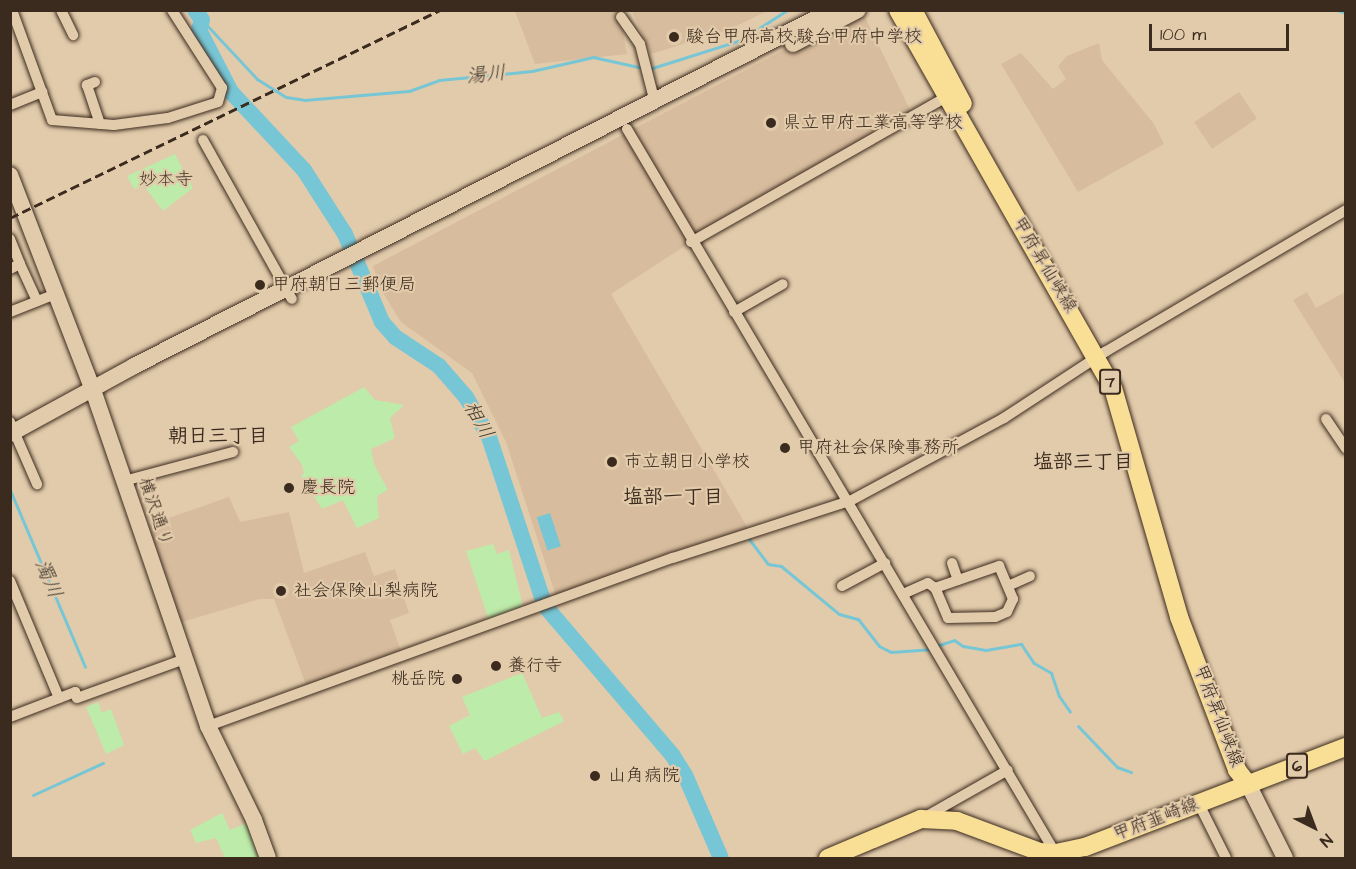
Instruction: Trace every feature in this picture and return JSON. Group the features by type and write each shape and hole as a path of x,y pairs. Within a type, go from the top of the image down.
{"main road":[{"name":"甲府昇仙峡線","path":"898,10 1101,354 1124,418 1179,617 1237,770 1248,784"},
{"name":"甲府昇仙峡線","path":"913,10 950,95"},
{"name":"甲府韮崎線","path":"828,858 921,819 957,821 1040,852 1057,856 1346,747"}],"street":[{"path":"12,10 52,120 100,124 168,118 218,102 222,88 172,10"},
{"path":"61,10 73,35"},
{"path":"369,255 832,10"},
{"path":"37,484 12,429 627,129 858,10"},
{"path":"621,17 640,44 655,103"},
{"path":"94,82 87,86 100,124"},
{"path":"10,105 42,92"},
{"path":"691,242 950,95"},
{"path":"627,129 691,242 850,501 1057,856"},
{"path":"202,140 290,295"},
{"name":"横沢通り","path":"10,175 58,293 93,390 208,726 254,820 268,858"},
{"path":"208,726 554,600 850,501 1004,418 1101,354 1346,210"},
{"path":"10,239 15,267 36,301"},
{"path":"734,312 783,284"},
{"path":"10,312 58,293"},
{"path":"1326,419 1346,449"},
{"path":"124,481 233,452"},
{"path":"842,586 885,563"},
{"path":"952,563 958,580"},
{"path":"903,594 928,583 935,588 948,618 995,617 1007,612 1013,599 999,566 935,588"},
{"path":"1008,586 1030,576"},
{"path":"10,581 59,698"},
{"path":"10,717 75,692 77,698 185,659"},
{"path":"921,819 1008,770"},
{"path":"1248,784 1285,858"},
{"path":"1199,804 1226,858"}],"shaded area":[{"path":"515,11 619,11 627,54 535,64"},
{"name":"駿台甲府高校;駿台甲府中学校","path":"632,11 767,11 728,30 651,54"},
{"path":"858,11 862,11 913,116 691,242 611,294 749,530 556,596 506,442 472,373 401,322 380,288 373,266"},
{"path":"1099,43 1102,60 1154,124 1164,144 1078,192 1001,64 1021,53 1053,89 1066,79 1058,66 1067,56"},
{"path":"1239,92 1257,119 1212,149 1194,122"},
{"path":"1307,292 1316,308 1345,292 1345,383 1293,300"},
{"name":"社会保険山梨病院","path":"229,497 240,522 289,512 304,573 365,552 374,576 395,569 409,613 390,620 402,654 308,690 274,599 259,599 172,625 140,528"}],"green space":[{"name":"妙本寺","path":"175,154 193,188 163,211 144,186 134,189 127,176"},
{"path":"364,387 375,400 404,405 390,418 395,438 371,449 374,464 388,490 377,496 379,518 357,528 343,500 322,509 301,475 304,473 302,465 289,447 299,441 291,427"},
{"path":"493,544 497,554 509,550 524,611 490,624 466,551"},
{"path":"522,673 542,718 559,712 564,721 485,761 475,748 463,754 449,726 470,715 462,697"},
{"path":"98,702 102,713 111,709 124,745 106,754 86,707"},
{"path":"222,813 230,830 254,820 268,858 220,858 224,856 216,838 196,843 190,830"}],"water":[{"path":"550,513 561,546 548,551 537,517"}],"waterway":[{"name":"相川","path":"195,10 202,20 199,30 231,92 304,170 345,234 382,322 395,337 439,366 466,397 489,437 545,606 673,756 685,775 721,858"},
{"name":"湯川","path":"649,69 741,40 787,10"},
{"name":"湯川","path":"1337,10 1346,13"},
{"name":"湯川","path":"202,20 257,79 286,97 304,100 409,91 439,80 532,71 593,57 643,68"},
{"name":"濁川","path":"10,490 85,667"},
{"path":"749,539 768,564 781,566 839,614 858,619 879,646 891,652 930,649"},
{"path":"939,645 954,640 963,646 986,650 1021,644 1034,663 1051,673 1059,696 1070,712"},
{"path":"1078,726 1117,767 1131,772"},
{"path":"33,795 103,763"}],"railway":[{"path":"10,218 440,10"}],"place":[{"name":"駿台甲府高校;駿台甲府中学校","path":"674,37"},
{"name":"県立甲府工業高等学校","path":"771,123"},
{"name":"甲府朝日三郵便局","path":"260,285"},
{"name":"甲府社会保険事務所","path":"785,448"},
{"name":"市立朝日小学校","path":"612,462"},
{"name":"慶長院","path":"289,488"},
{"name":"社会保険山梨病院","path":"281,591"},
{"name":"養行寺","path":"496,666"},
{"name":"桃岳院","path":"457,679"},
{"name":"山角病院","path":"595,776"}],"district":[{"name":"朝日三丁目","path":"218,436"},
{"name":"塩部三丁目","path":"1083,462"},
{"name":"塩部一丁目","path":"673,497"}]}
